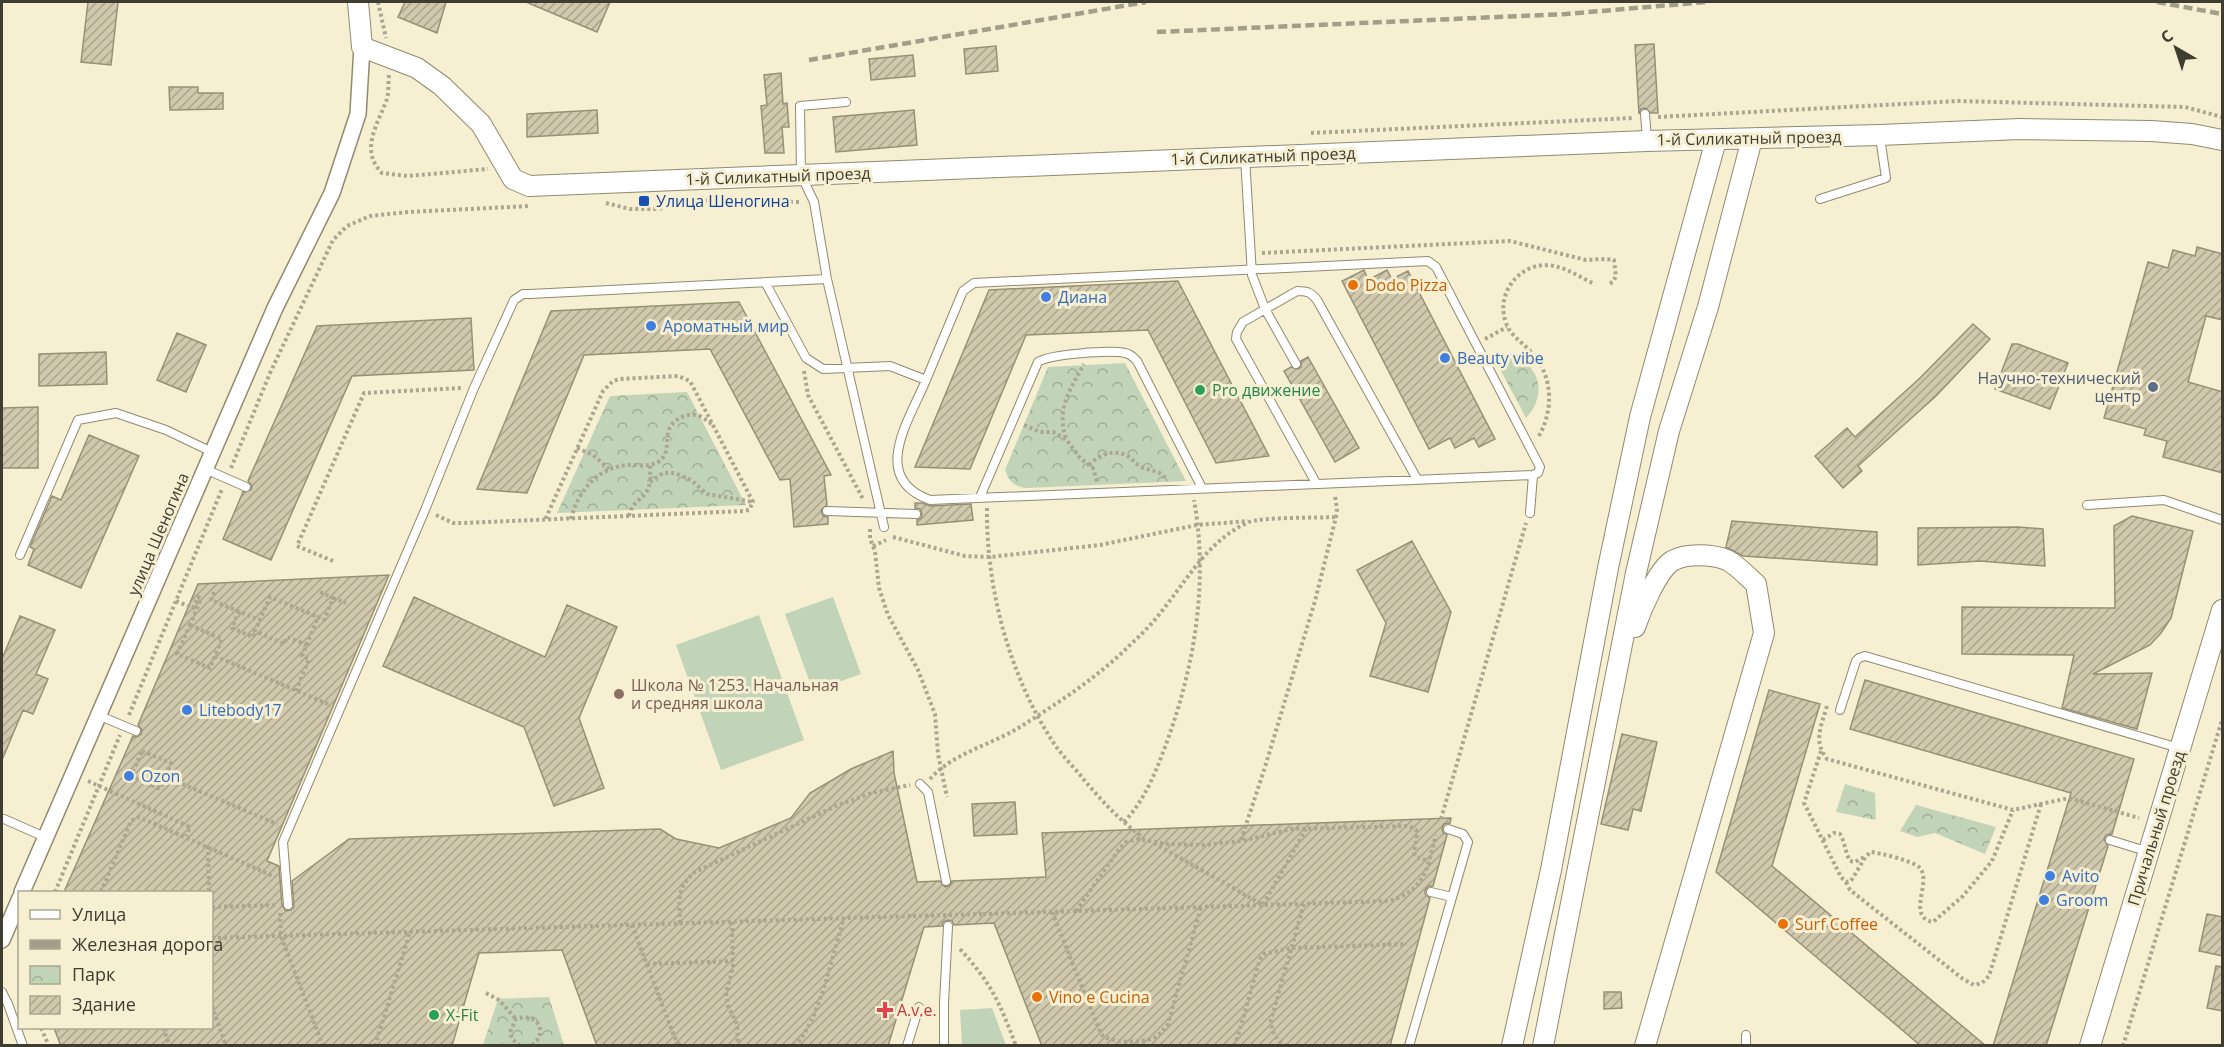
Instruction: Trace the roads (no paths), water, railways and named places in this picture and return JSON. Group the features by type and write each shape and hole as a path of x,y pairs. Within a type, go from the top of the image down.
{"street":[{"path":"358,2 362,47"},
{"name":"1-й Силикатный проезд","path":"362,47 417,68 470,111 481,124 513,179 529,186 1647,141 2009,129 2105,129 2192,134 2223,140"},
{"name":"улица Шеногина","path":"22,891 275,308 332,193 358,114 362,47"},
{"path":"1543,1046 1636,573 1669,431 1708,307 1752,139"},
{"path":"1512,1046 1551,870 1608,568 1641,417 1716,140"},
{"path":"1615,683 1641,610 1657,579 1672,561 1701,554 1728,560 1756,584 1764,633 1645,1046"},
{"name":"Причальный проезд","path":"2090,1046 2223,610"},
{"path":"2,940 7,914 18,900"}],"lane":[{"path":"846,102 800,106 801,175 814,202 827,279 884,527"},
{"path":"1645,114 1647,141"},
{"path":"1820,199 1886,178 1880,135"},
{"path":"1245,157 1252,271 1265,309 1296,364"},
{"path":"1428,261 1436,267 1530,445 1540,467 1538,473 930,500 916,495 901,480 896,458 899,445 963,291 974,283 1252,271 1428,261"},
{"path":"284,905 283,842 513,300 524,294 827,279"},
{"path":"765,282 810,363 823,369 890,366 926,380"},
{"path":"1316,483 1236,339 1243,322 1297,291 1312,294 1417,479"},
{"path":"983,497 1012,421 1038,362 1056,355 1121,352 1132,356 1202,488"},
{"path":"20,555 78,420 116,413 166,430 212,452"},
{"path":"205,469 246,487"},
{"path":"1530,513 1533,475"},
{"path":"2086,505 2164,500 2223,520"},
{"path":"827,511 916,514"},
{"path":"1840,710 1856,662 1865,656 2180,748"},
{"path":"100,716 136,731"},
{"path":"922,785 928,792 946,881"},
{"path":"4,819 47,838"},
{"path":"1409,1046 1468,842 1463,834 1448,829"},
{"path":"2110,840 2149,852"},
{"path":"1431,892 1452,897"},
{"path":"944,1046 948,926"},
{"path":"2,992 24,1046"},
{"path":"907,1046 919,1007"},
{"path":"1746,1035 1746,1046"}],"railway":[{"path":"809,60 1146,2"},
{"path":"1157,32 1566,14 1706,2"},
{"path":"2157,2 2222,14"}],"place":[{"name":"Улица Шеногина","path":"644,201"},
{"name":"Dodo Pizza","path":"1353,285"},
{"name":"Диана","path":"1046,297"},
{"name":"Ароматный мир","path":"651,326"},
{"name":"Beauty vibe","path":"1445,358"},
{"name":"Научно-технический центр","path":"2153,387"},
{"name":"Pro движение","path":"1200,390"},
{"name":"Школа № 1253. Начальная и средняя школа","path":"619,694"},
{"name":"Litebody17","path":"187,710"},
{"name":"Ozon","path":"129,776"},
{"name":"Avito","path":"2050,876"},
{"name":"Groom","path":"2044,900"},
{"name":"Surf Coffee","path":"1783,924"},
{"name":"Vino e Cucina","path":"1037,997"},
{"name":"A.v.e.","path":"885,1010"},
{"name":"X-Fit","path":"434,1015"}]}
